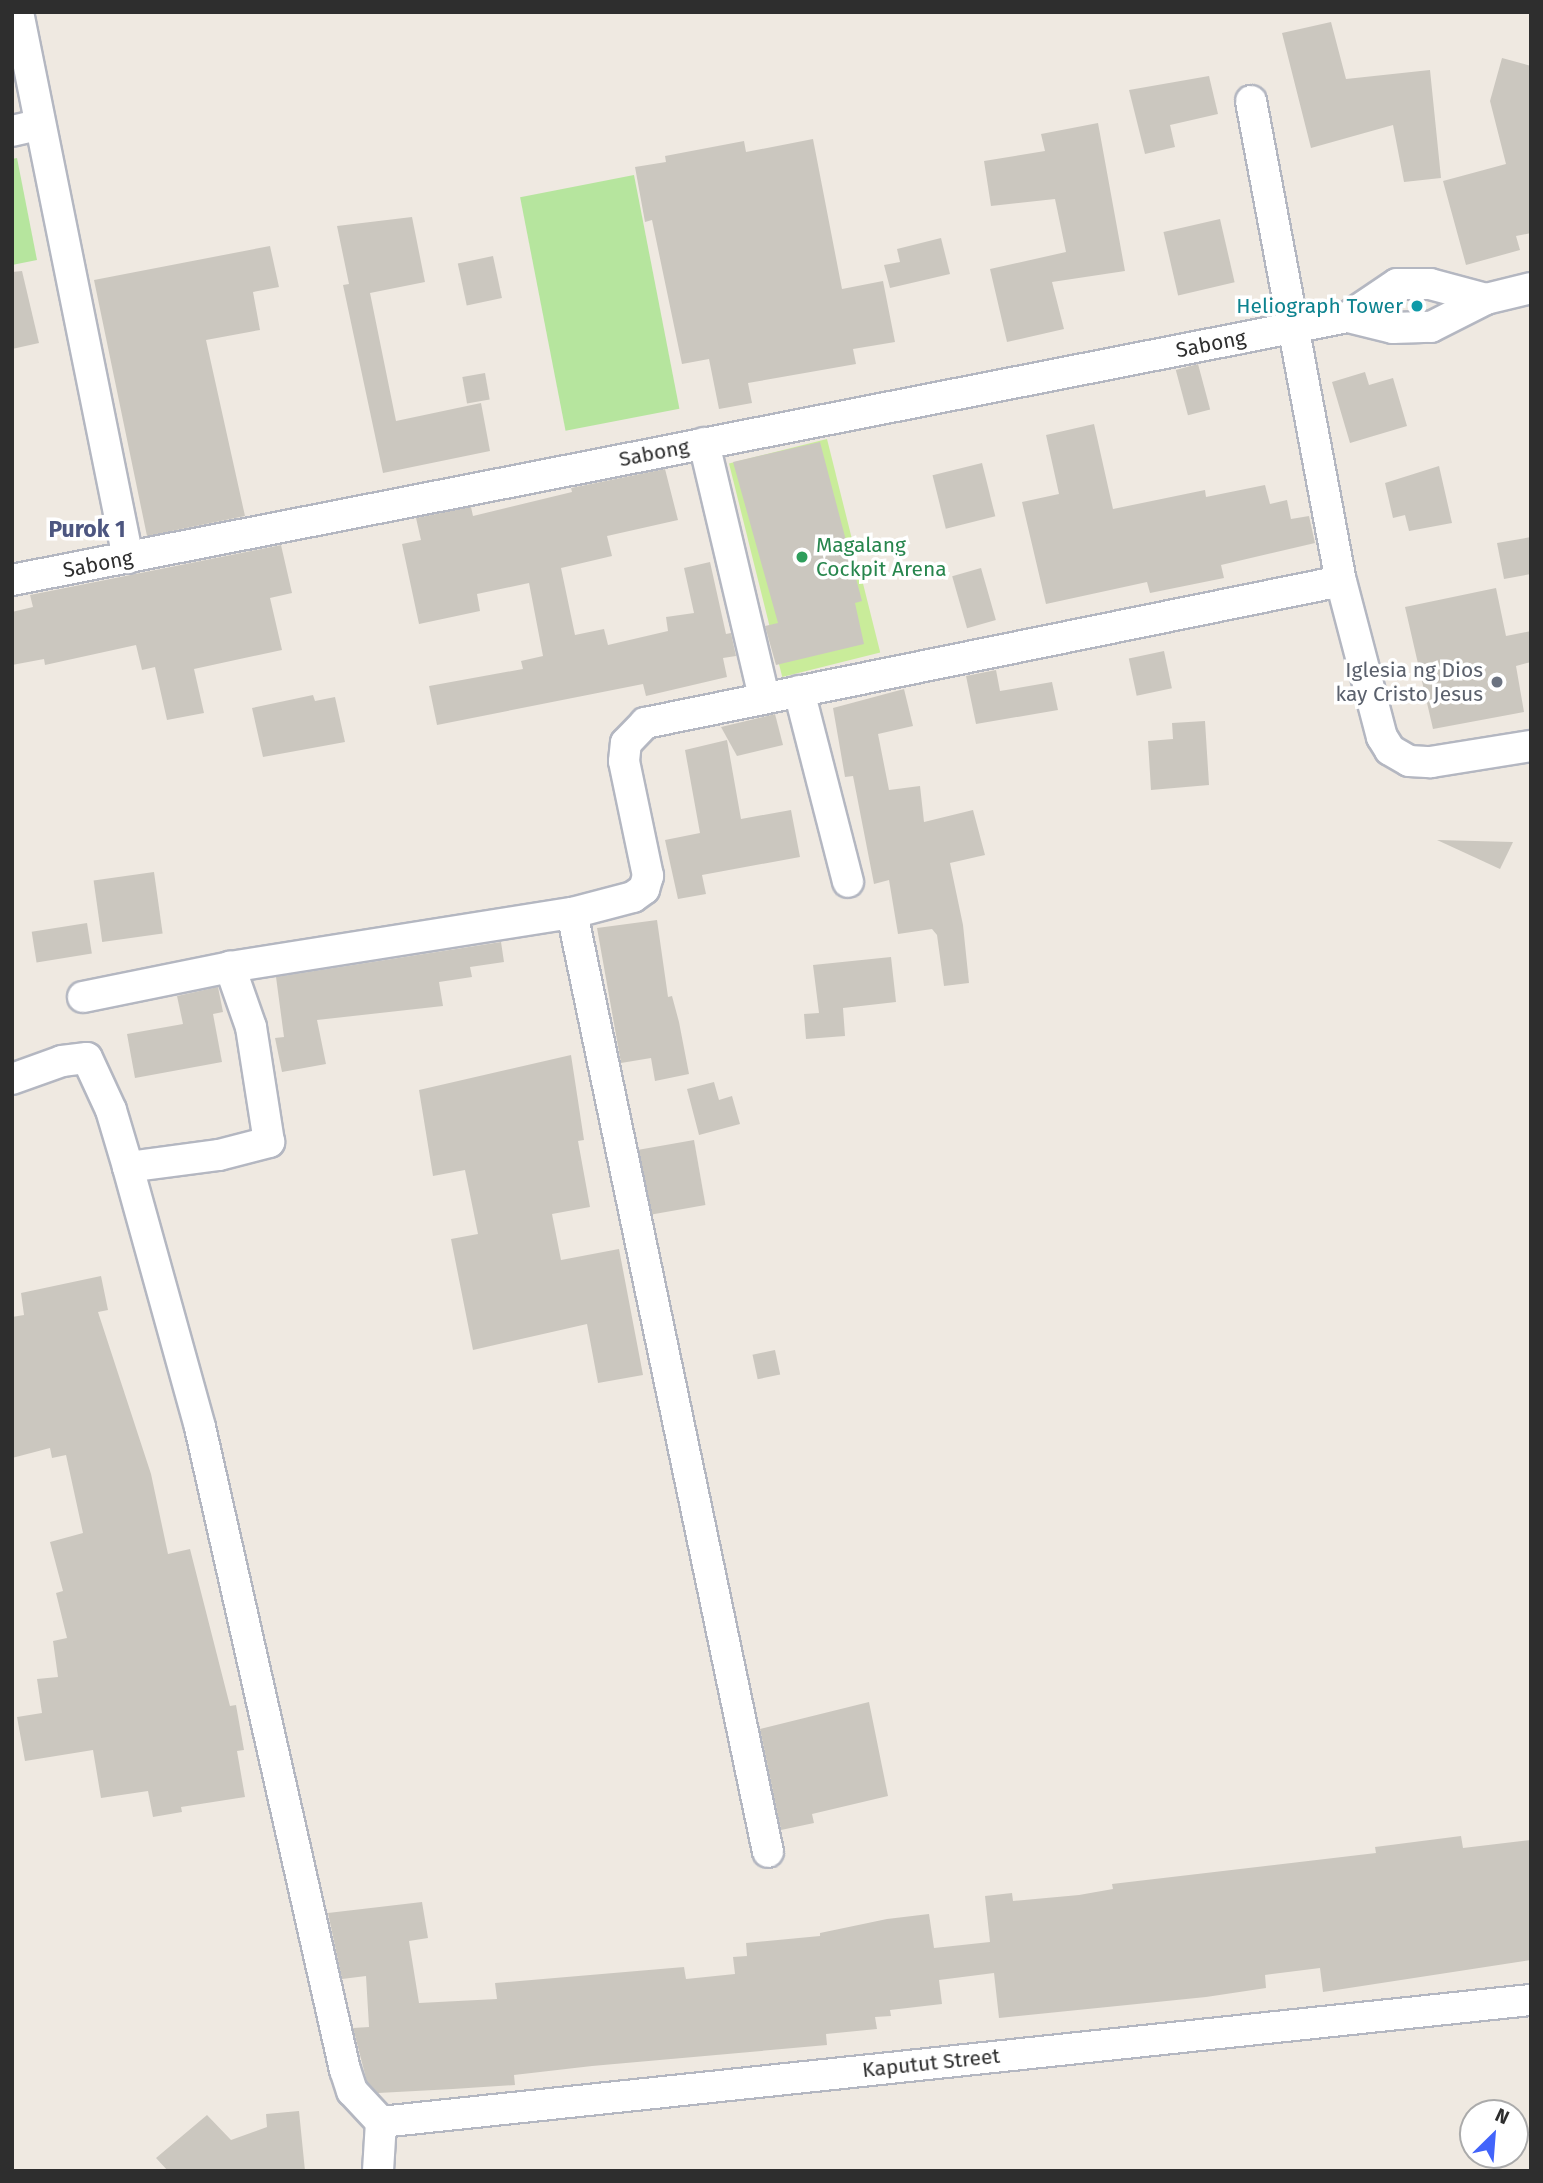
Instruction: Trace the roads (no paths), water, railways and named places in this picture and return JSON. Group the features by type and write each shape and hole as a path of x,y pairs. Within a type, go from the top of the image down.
{"street":[{"path":"18,12 26,128 128,558"},
{"path":"1251,101 1297,327 1342,581 1382,737 1390,750 1409,761 1431,762 1531,746"},
{"path":"1348,317 1397,284 1430,284 1486,299"},
{"path":"1348,317 1393,328 1431,327 1486,299 1531,288"},
{"name":"Sabong","path":"12,580 1348,317"},
{"path":"704,443 764,696"},
{"path":"83,997 230,967 572,913 633,897 644,889 648,877 624,761 626,743 645,723 764,696 1342,581"},
{"path":"799,691 848,882"},
{"path":"572,913 768,1852"},
{"path":"128,1167 206,1157 268,1142 251,1027 230,967"},
{"path":"12,1079 62,1061 87,1058 111,1110 200,1427 345,2070 352,2091 381,2122 378,2171"},
{"name":"Kaputut Street","path":"381,2122 1531,2000"}],"place":[{"name":"Heliograph Tower","path":"1417,306"},
{"name":"Magalang Cockpit Arena","path":"802,557"},
{"name":"Iglesia ng Dios kay Cristo Jesus","path":"1497,682"}],"district":[{"name":"Purok 1","path":"87,529"}]}
